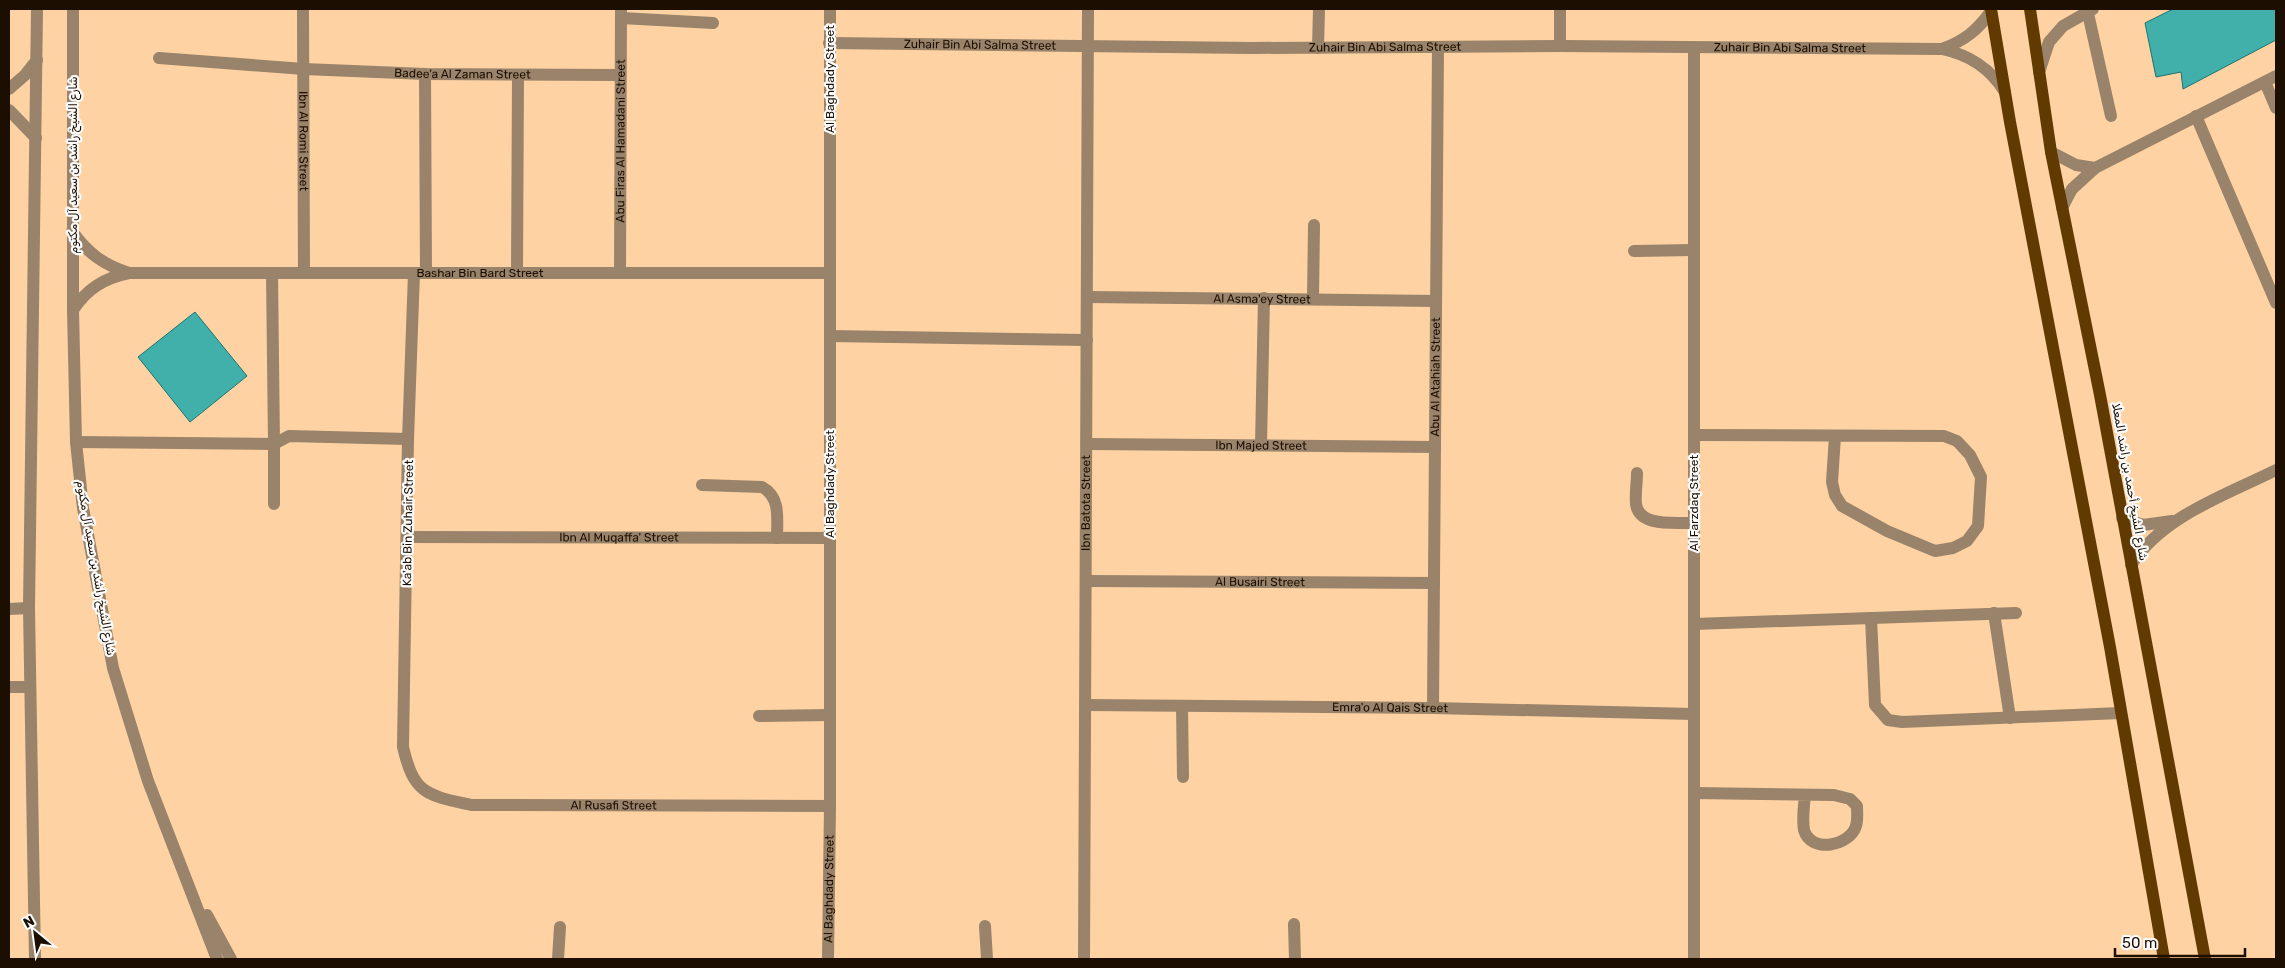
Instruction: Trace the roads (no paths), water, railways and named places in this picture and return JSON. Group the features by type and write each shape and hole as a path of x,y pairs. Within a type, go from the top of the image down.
{"main road":[{"name":"شارع الشيخ أحمد بن راشد المعلا","path":"2030,9 2051,152 2100,395 2130,565 2205,959"},
{"path":"1991,10 2110,647 2164,959"}],"street":[{"path":"36,959 29,687 29,608 37,9"},
{"name":"شارع الشيخ راشد بن سعيد آل مكتوم","path":"73,9 72,231 76,442 85,518 113,668 148,781 217,959"},
{"name":"Ibn Al Romi Street","path":"303,9 304,273"},
{"name":"Al Baghdady Street","path":"828,959 830,806 830,9"},
{"name":"Ibn Batota Street","path":"1084,959 1088,9"},
{"path":"1318,48 1319,9"},
{"path":"1560,9 1560,46"},
{"name":"Zuhair Bin Abi Salma Street","path":"1942,49 1954,45 1976,31 1991,10"},
{"path":"2039,72 2049,42 2063,26 2090,10 2112,116"},
{"path":"621,13 713,23"},
{"name":"Abu Firas Al Hamadani Street","path":"620,273 621,13"},
{"name":"Zuhair Bin Abi Salma Street","path":"830,43 1318,48 1560,46 1942,49 1955,52 1979,63 1998,81 2005,92"},
{"name":"Abu Al Atahiah Street","path":"1433,708 1438,47"},
{"name":"Al Farzdaq Street","path":"1694,48 1694,959"},
{"name":"Badee'a Al Zaman Street","path":"159,58 304,69 425,74 620,74"},
{"path":"9,89 25,75 37,60"},
{"name":"Ka'ab Bin Zuhair Street","path":"409,772 403,747 408,537 408,439 420,273 425,74"},
{"path":"517,273 518,75"},
{"path":"2062,208 2072,189 2095,168 2270,79 2276,108"},
{"path":"9,110 36,138"},
{"path":"2196,116 2276,303"},
{"path":"2051,152 2076,166 2095,168"},
{"path":"1313,299 1314,225"},
{"name":"Bashar Bin Bard Street","path":"72,231 80,243 102,262 129,273"},
{"path":"1634,251 1694,250"},
{"name":"Bashar Bin Bard Street","path":"73,310 87,292 97,285 112,277 129,273 830,273"},
{"path":"272,273 274,504"},
{"name":"Al Asma'ey Street","path":"1087,297 1436,301"},
{"path":"1261,445 1264,298"},
{"path":"830,336 1087,340"},
{"path":"1694,435 1944,436 1957,441 1970,455 1981,477 1978,526 1967,540 1953,548 1935,551 1887,531 1842,506 1835,495 1832,482 1835,436"},
{"path":"76,442 274,444 289,436 408,439"},
{"name":"Ibn Majed Street","path":"1087,444 1435,447"},
{"path":"2130,565 2148,542 2176,520 2276,470"},
{"path":"1637,473 1636,505 1640,514 1649,520 1694,523"},
{"path":"702,485 762,487 768,490 776,505 777,538"},
{"path":"2122,518 2143,525 2176,520"},
{"name":"Ibn Al Muqaffa' Street","path":"408,537 830,538"},
{"name":"Al Busairi Street","path":"1086,581 1434,583"},
{"path":"9,609 29,608"},
{"path":"1694,624 2016,612"},
{"path":"1994,614 2010,718"},
{"path":"1871,618 1874,705 1888,720 1902,722 2120,713"},
{"path":"9,687 29,687"},
{"name":"Emra'o Al Qais Street","path":"1085,705 1433,708 1694,714"},
{"path":"1182,706 1183,777"},
{"path":"759,716 830,716"},
{"name":"Al Rusafi Street","path":"409,772 419,788 437,797 470,805 830,806"},
{"path":"1694,793 1834,795 1850,799 1858,806 1856,826 1852,834 1846,840 1825,846 1811,840 1805,832 1804,795"},
{"path":"189,888 204,910 230,959"},
{"path":"1294,924 1295,959"},
{"path":"985,926 986,959"},
{"path":"558,959 560,927"}]}
